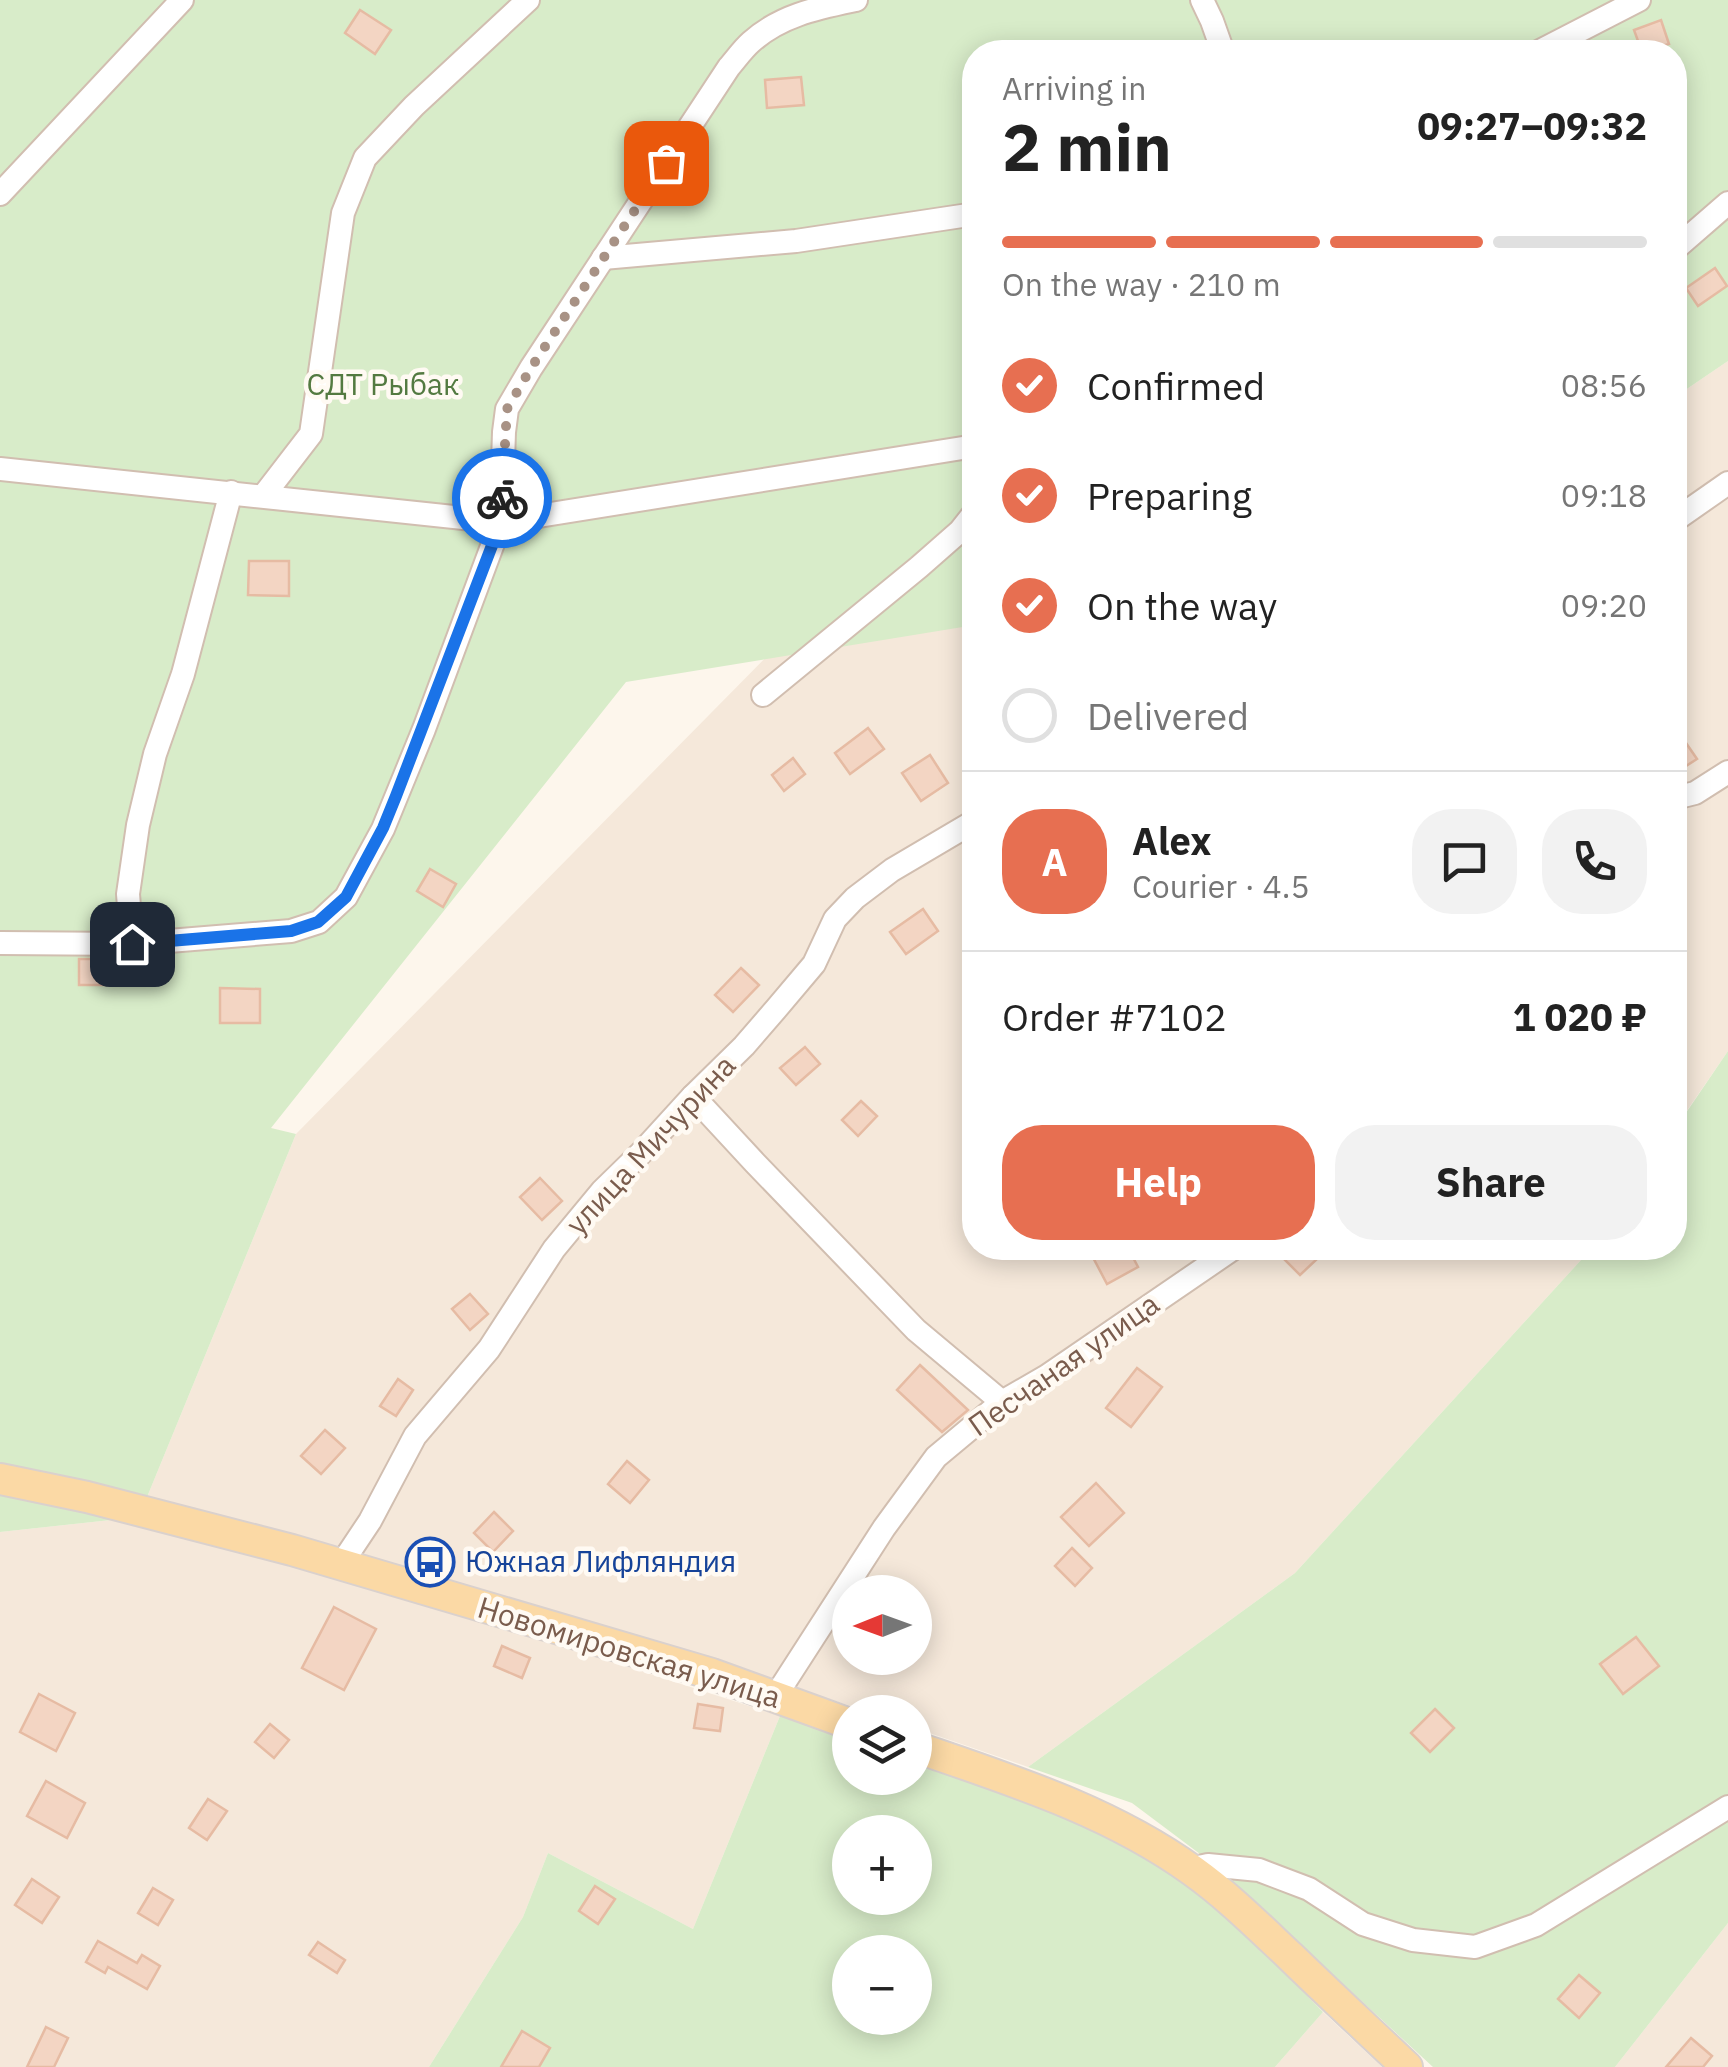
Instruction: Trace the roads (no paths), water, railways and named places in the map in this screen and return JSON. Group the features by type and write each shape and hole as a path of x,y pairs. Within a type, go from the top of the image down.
{"main road":[{"name":"Новомировская улица","path":"0,1479 87,1497 292,1550 712,1674 832,1718"},
{"path":"932,1753 1056,1796 1190,1868 1407,2067"}],"street":[{"path":"0,194 182,0"},
{"path":"264,495 312,434 343,213 366,158 414,106 528,0"},
{"path":"0,942 132,944 291,931 318,922 346,897 383,828 501,522 507,409 603,258 750,42 802,12 856,0"},
{"path":"1202,0 1219,40"},
{"path":"1561,40 1639,0"},
{"path":"1687,238 1728,203"},
{"path":"603,258 796,240 962,216"},
{"path":"0,469 501,522 962,448"},
{"path":"1687,512 1728,483"},
{"path":"132,944 128,894 138,825 154,754 183,674 230,492"},
{"path":"763,695 962,528"},
{"path":"1687,795 1728,772"},
{"name":"улица Мичурина","path":"340,1566 370,1521 415,1436 489,1349 554,1249 602,1190 744,1046 814,964 835,919 855,898 892,870 962,829"},
{"path":"694,1096 916,1330 1002,1402"},
{"name":"Песчаная улица","path":"775,1697 884,1528 936,1457 1002,1402 1047,1376 1216,1260"},
{"path":"1190,1868 1259,1870 1309,1889 1363,1924 1413,1940 1475,1946 1536,1925 1728,1807"}],"place":[{"name":"Южная Лифляндия","path":"430,1562"}],"park label":[{"name":"СДТ Рыбак","path":"383,385"}]}
